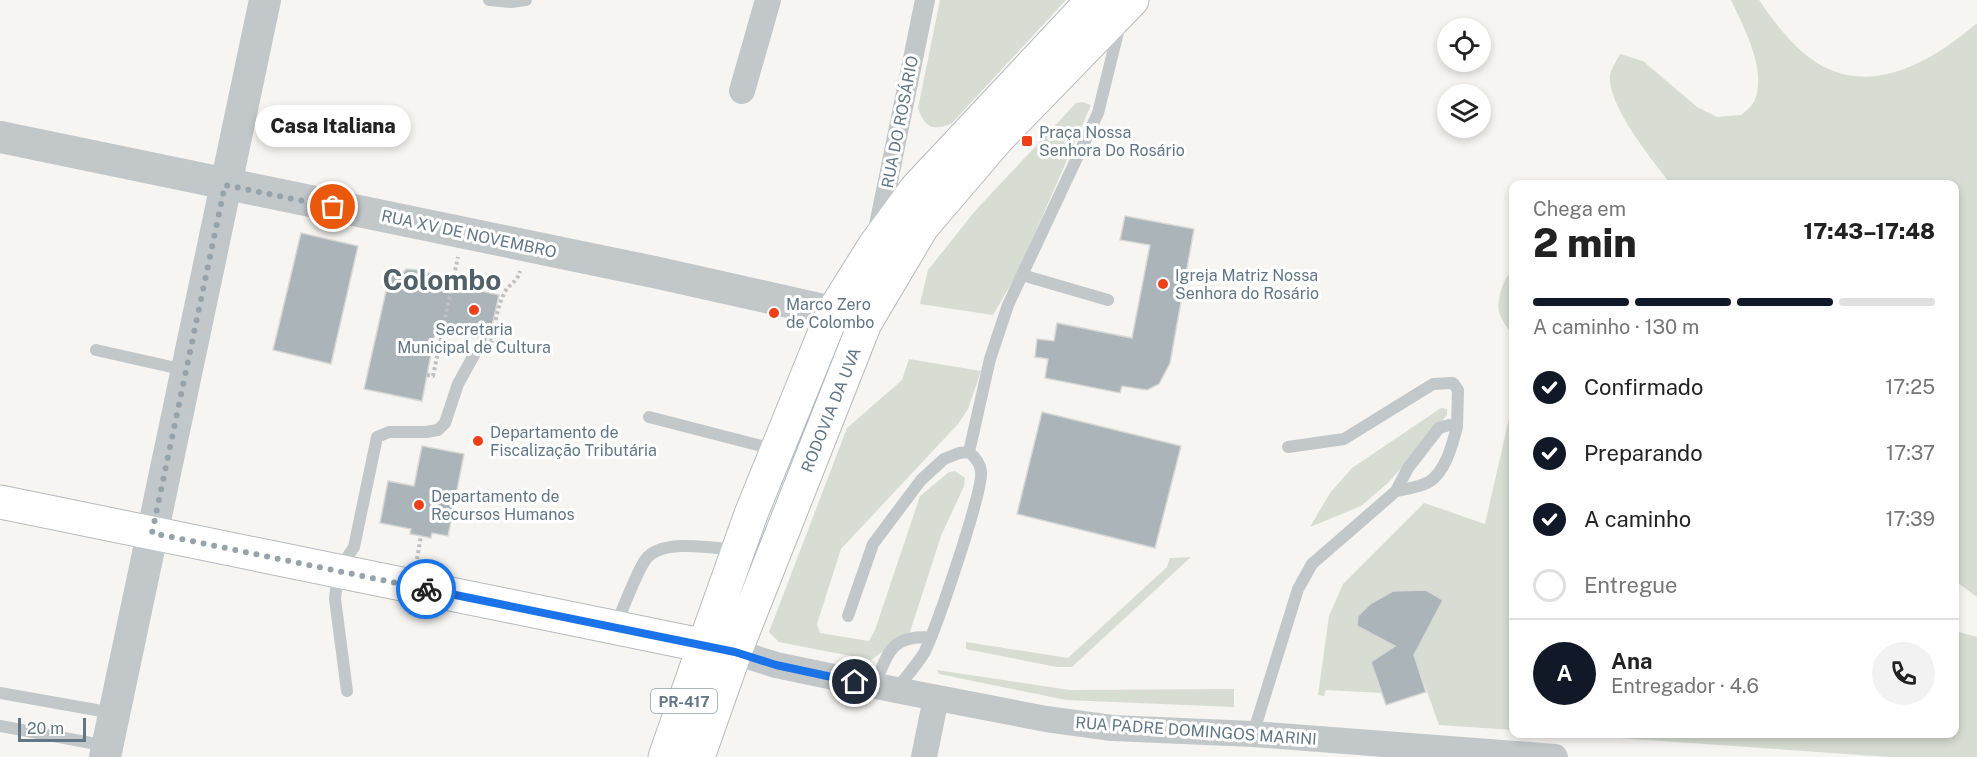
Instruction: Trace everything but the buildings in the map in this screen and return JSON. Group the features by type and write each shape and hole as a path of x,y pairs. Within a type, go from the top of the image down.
{"main road":[{"name":"RODOVIA DA UVA","path":"665,757 738,550 833,312 875,245 916,189 1093,0"},
{"name":"RODOVIA DA UVA","path":"698,757 735,652 865,323 922,227 998,138 1128,4"},
{"path":"0,502 735,652"}],"street":[{"path":"106,751 265,0"},
{"path":"742,91 768,0"},
{"name":"RUA DO ROSÁRIO","path":"875,245 925,0"},
{"name":"RUA XV DE NOVEMBRO","path":"0,137 833,312 865,323"},
{"name":"RUA PADRE DOMINGOS MARINI","path":"735,652 776,665 885,688 1046,719 1112,728 1253,734 1555,757"},
{"path":"924,757 936,698"}],"lane":[{"path":"489,0 511,2 526,0"},
{"path":"969,452 990,359 1008,305 1098,112 1128,4"},
{"path":"1022,275 1108,300"},
{"path":"96,350 186,370"},
{"path":"347,691 335,599 338,571 354,547 377,437 389,432 426,432 438,429 445,423 458,384 474,354"},
{"path":"1288,447 1344,439 1433,384 1453,383 1458,390 1457,426 1452,446 1438,474 1427,483 1396,491"},
{"path":"650,417 778,451"},
{"path":"1253,734 1298,589 1312,564 1396,491 1408,468 1439,428 1449,425 1457,426"},
{"path":"848,616 873,544 928,473 944,459 969,452 976,458 982,473 943,606 924,652 885,688"},
{"path":"615,628 647,558 662,548 691,546 738,550"},
{"path":"885,688 890,651 897,644 911,637 930,637"},
{"path":"0,693 114,713"},
{"path":"0,726 106,751"}],"path":[{"path":"428,375 433,376 462,233"},
{"path":"437,327 492,340 501,299 506,290 518,279 525,246"}],"shaded area":[{"path":"940,0 1066,0 952,123 934,127 923,120 918,108"},
{"path":"1731,0 1759,0 1782,30 1809,58 1831,70 1850,76 1870,77 1909,67 1928,58 1977,23 1977,597 1959,584 1959,180 1668,180 1623,117 1616,101 1610,75 1620,54 1643,61 1697,107 1717,117 1741,115 1754,102 1758,90 1753,50"},
{"path":"1076,103 1091,105 1018,272 993,315 920,304 928,270 975,211"},
{"path":"1509,274 1509,330 1499,310 1499,297"},
{"path":"909,359 981,371 968,409 958,424 841,549 817,624 820,633 869,641 875,630 920,496 949,472 955,471 965,478 964,486 941,536 910,632 871,660 779,642 769,632 847,428 902,380"},
{"path":"1441,408 1447,409 1447,415 1389,482 1361,506 1310,527 1330,493 1352,468"},
{"path":"1509,419 1509,730 1439,725 1414,655 1443,600 1426,590 1393,591 1395,646 1371,662 1383,693 1326,690 1324,696 1318,695 1329,616 1343,584 1424,503 1485,524"},
{"path":"1191,557 1072,667 1057,667 966,649 966,642 1068,658 1167,567 1170,558"},
{"path":"1959,632 1977,637 1977,757 1889,757 1619,738 1959,738"},
{"path":"937,670 1070,690 1234,689 1234,707 1066,700 939,674"}],"way so far":[{"path":"333,207 225,185 152,533 426,589"}],"place":[{"name":"Praça Nossa Senhora Do Rosário","path":"1027,141"},
{"name":"Casa Italiana","path":"333,207"},
{"name":"Igreja Matriz Nossa Senhora do Rosário","path":"1163,284"},
{"name":"Secretaria Municipal de Cultura","path":"474,310"},
{"name":"Marco Zero de Colombo","path":"774,313"},
{"name":"Departamento de Fiscalização Tributária","path":"478,441"},
{"name":"Departamento de Recursos Humanos","path":"419,505"}],"district":[{"name":"Colombo","path":"442,279"}],"route":[{"path":"426,589 735,652 776,665 855,682"}]}
